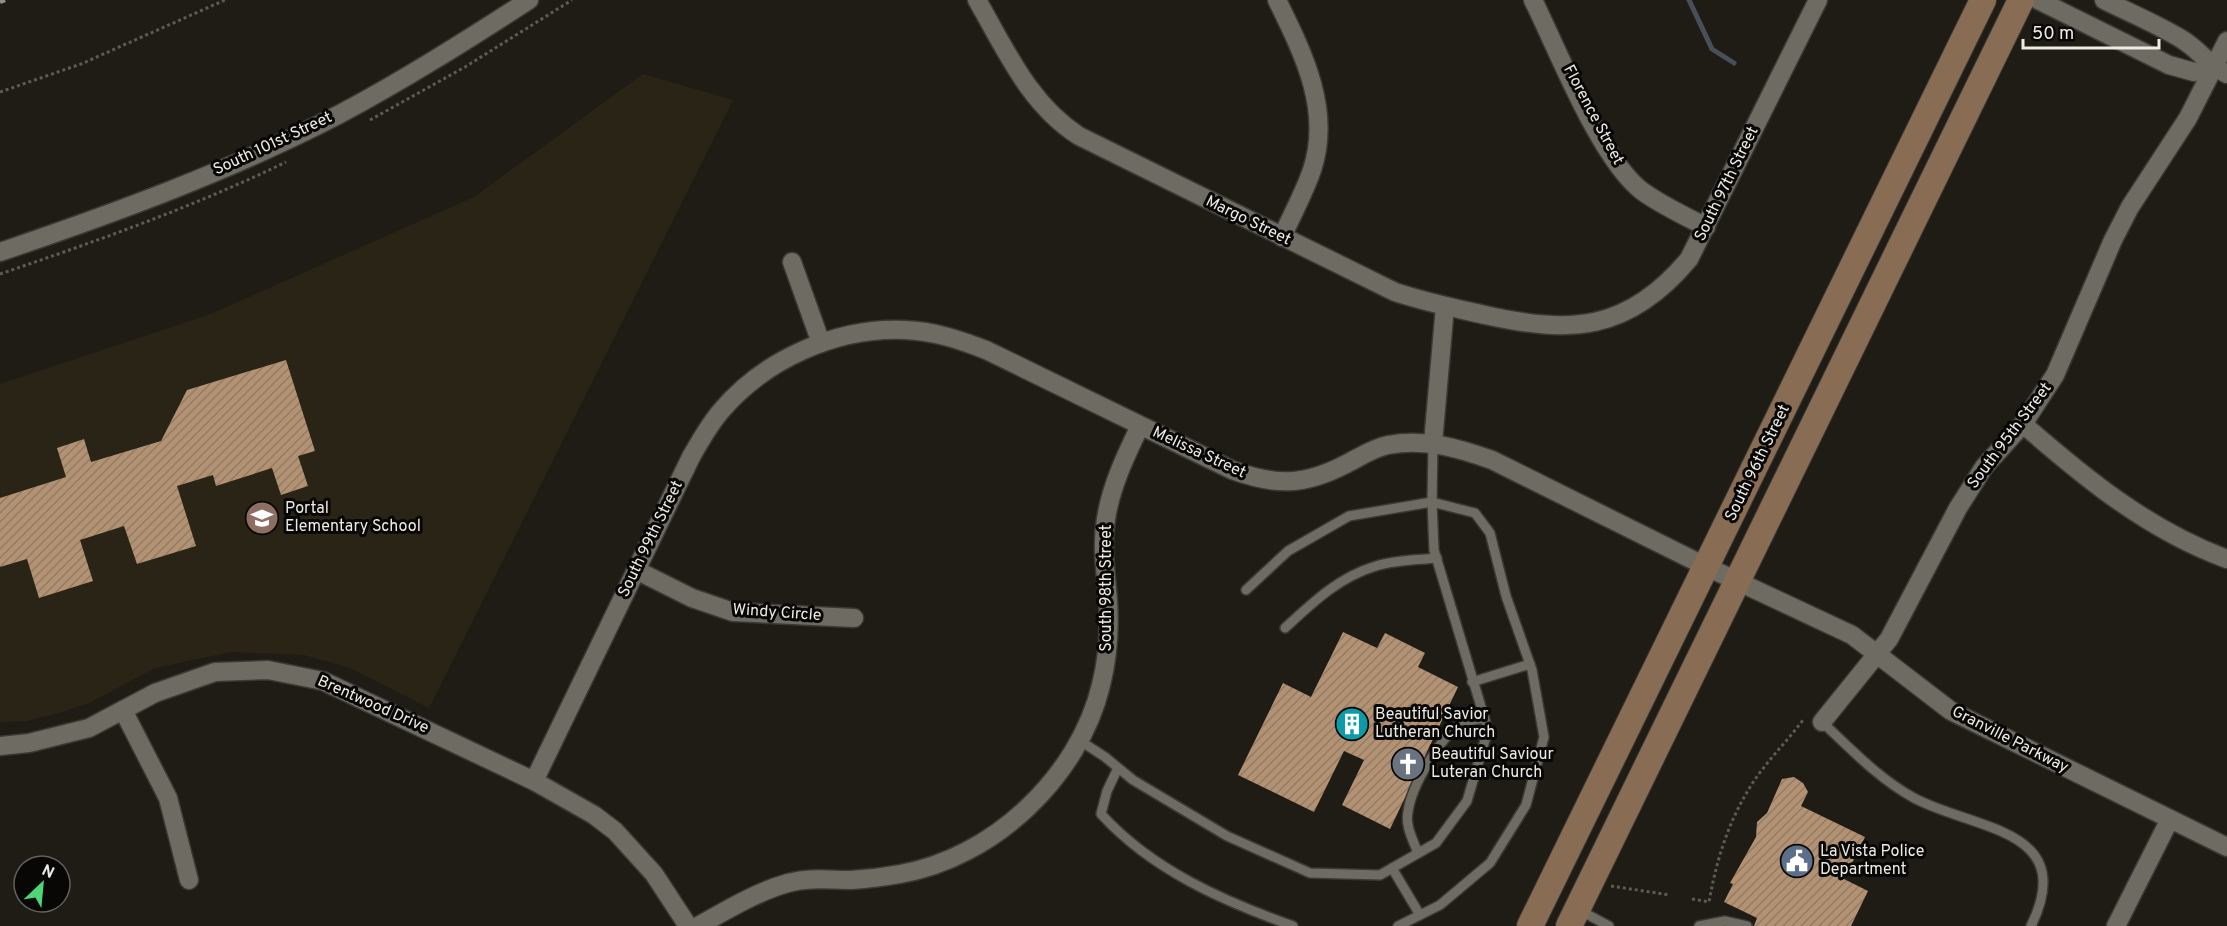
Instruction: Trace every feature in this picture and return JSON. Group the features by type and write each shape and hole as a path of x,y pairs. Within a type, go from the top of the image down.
{"main road":[{"name":"South 96th Street","path":"1530,926 1983,0"},
{"name":"South 96th Street","path":"1573,918 2021,0"}],"street":[{"name":"South 101st Street","path":"0,252 167,192 337,115 440,57 529,0"},
{"name":"Margo Street","path":"977,0 1033,95 1059,123 1079,136 1395,292 1445,306 1546,327 1590,323"},
{"path":"1277,0 1306,63 1317,108 1318,129 1312,168 1281,237"},
{"name":"Florence Street","path":"1533,0 1596,128 1618,164 1642,190 1706,227"},
{"name":"South 97th Street","path":"1590,323 1628,310 1659,291 1689,259 1818,0"},
{"path":"2038,0 2169,65 2194,72 2221,71"},
{"path":"2104,0 2181,39 2201,52 2221,71"},
{"name":"South 95th Street","path":"1822,722 1889,639 1958,508 1984,467 2023,424 2055,375 2092,286 2130,207 2221,71 2227,41"},
{"path":"792,262 821,343"},
{"path":"1433,443 1445,306"},
{"name":"Melissa Street","path":"821,343 877,331 905,330 954,338 986,350 1232,470 1277,483 1306,480 1326,474 1367,453 1387,446 1433,443 1459,448 1492,460 1707,567"},
{"name":"South 99th Street","path":"534,781 691,457 721,411 760,376 783,361 821,343"},
{"path":"2023,424 2088,481 2142,519 2204,551 2227,559"},
{"name":"South 98th Street","path":"698,926 743,901 788,883 807,879 875,878 904,874 970,848 1009,823 1044,792 1078,740 1092,713 1106,665 1109,619 1104,572 1105,520 1111,495 1140,426"},
{"name":"Granville Parkway","path":"1707,567 1852,635 1951,711 2227,847"},
{"name":"Windy Circle","path":"636,570 692,598 734,612 854,618"},
{"name":"Brentwood Drive","path":"0,746 61,737 88,728 176,685 215,672 268,670 294,674 354,693 568,798 615,831 654,874 688,926"},
{"path":"123,710 168,798 189,879"},
{"path":"2116,926 2170,819"}],"lane":[{"path":"1078,740 1133,780 1227,836 1310,873 1380,875 1436,843 1467,801 1488,730 1437,558 1432,502 1433,443"},
{"path":"1246,590 1288,551 1349,516 1432,502 1475,513 1490,533 1506,596 1530,664 1544,737 1526,806 1490,863 1440,905 1398,926"},
{"path":"1285,628 1322,593 1351,576 1378,565 1437,558"},
{"path":"1472,682 1530,664"},
{"path":"1418,852 1409,831 1408,812 1415,791 1445,738 1463,723 1484,718"},
{"path":"1822,722 1879,775 1906,793 1936,808 2010,834 2025,844 2037,859 2044,878 2042,899 2031,926"},
{"path":"1118,768 1107,791 1101,814 1124,839 1162,865 1235,905 1293,926"},
{"path":"1392,868 1420,915"},
{"path":"1573,918 1609,926"},
{"path":"1699,926 1725,921 1747,926"}],"path":[{"path":"0,92 81,64 225,0"},
{"path":"1692,899 1709,902 1719,854 1737,810 1763,768 1803,720"},
{"path":"1610,886 1670,896"}],"shaded area":[{"name":"Portal Elementary School","path":"643,74 733,100 429,708 350,668 304,655 231,652 155,668 91,702 62,712 27,721 0,722 0,384 211,314 474,197"}],"building":[{"path":"286,360 315,451 298,456 308,486 281,495 272,468 216,486 213,475 177,486 196,546 137,564 124,526 80,540 93,581 39,598 27,559 0,567 0,498 66,477 57,448 84,439 91,462 161,441 187,390"},
{"name":"Beautiful Savior Lutheran Church","path":"1343,632 1377,648 1385,633 1425,653 1418,667 1458,687 1390,829 1342,805 1364,760 1344,751 1314,812 1238,775 1283,683 1311,697"},
{"name":"La Vista Police Department","path":"1794,777 1803,783 1808,792 1801,806 1865,837 1844,879 1868,891 1851,926 1754,926 1757,918 1724,902 1733,884 1730,883 1756,837 1757,822 1767,813 1782,779"}],"waterway":[{"path":"1689,0 1712,49 1734,63"}],"railway":[{"path":"0,2 5,0"}],"place":[{"name":"Portal Elementary School","path":"262,518"},
{"name":"Beautiful Savior Lutheran Church","path":"1352,724"},
{"name":"Beautiful Saviour Luteran Church","path":"1408,764"},
{"name":"La Vista Police Department","path":"1797,861"}]}
